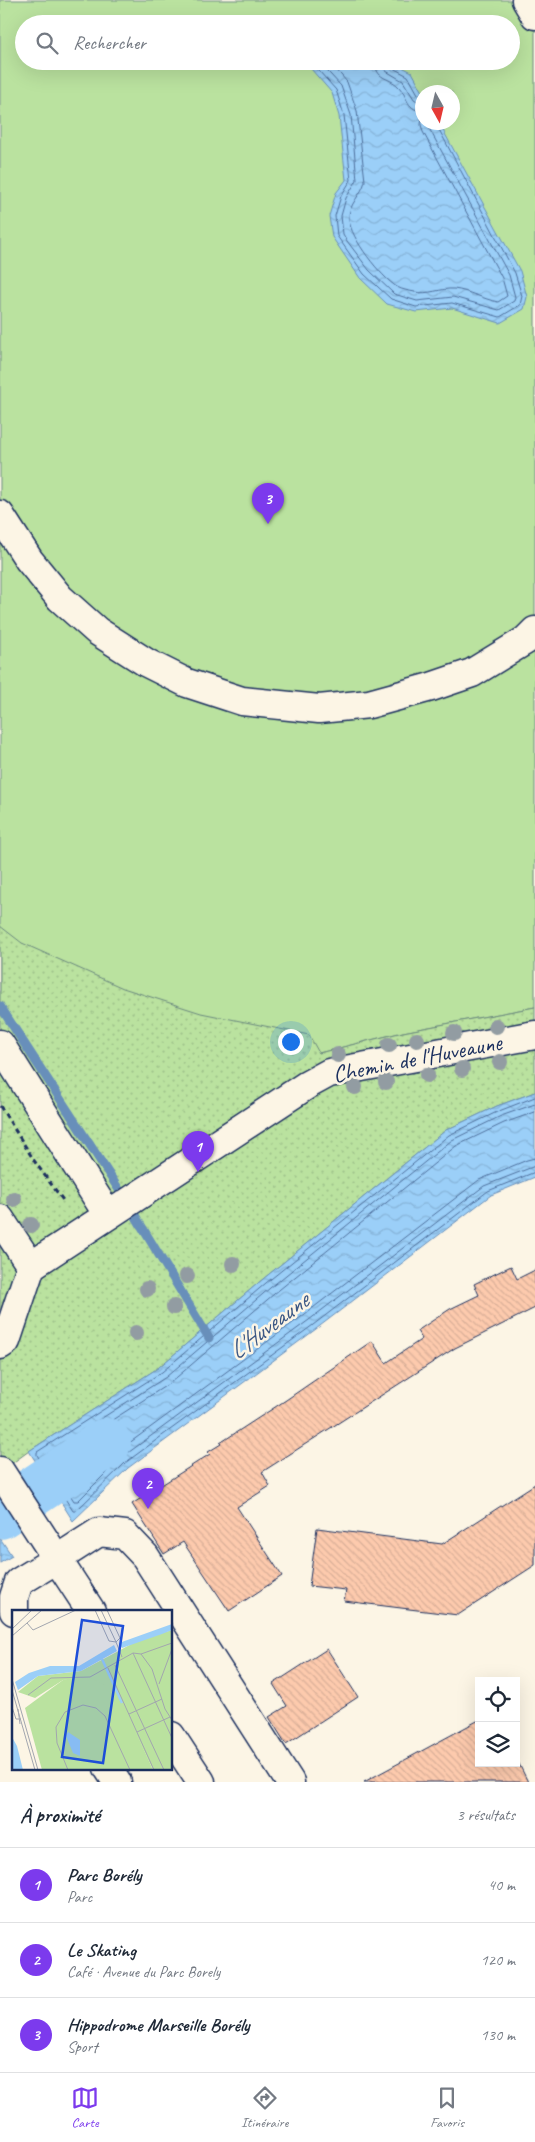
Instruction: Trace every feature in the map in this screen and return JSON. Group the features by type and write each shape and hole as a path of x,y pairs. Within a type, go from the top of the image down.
{"street":[{"path":"526,0 535,15"},
{"path":"0,515 28,560 60,598 98,631 147,663 187,683 242,702 318,709 369,704 431,687 472,673 526,640 535,631"},
{"name":"Chemin de l'Huveaune","path":"41,1260 307,1084 330,1073 535,1035"},
{"path":"0,1044 101,1219"},
{"path":"0,1219 41,1260 6,1341 0,1345"},
{"path":"0,1471 90,1610"},
{"path":"14,1610 14,1596 19,1582 98,1532 125,1535 151,1563 290,1782"},
{"path":"172,1738 201,1782"},
{"path":"109,1770 117,1782"}],"path":[{"path":"0,1106 35,1162 66,1204 101,1219"}],"green space":[{"path":"0,0 535,0 535,1007 403,1032 319,1053 0,1019"},
{"path":"0,926 22,943 123,988 201,1013 309,1035 319,1053 403,1032 535,1007 535,1092 497,1106 446,1130 263,1279 158,1368 29,1451 0,1472"}],"water":[{"path":"312,70 408,70 412,72 419,85 415,85 415,130 443,130 520,271 527,297 524,309 500,323 452,308 416,312 387,304 360,278 332,237 329,216 336,193 346,180 339,116 332,93"},
{"path":"535,1092 535,1177 491,1195 316,1329 128,1468 73,1521 29,1451 158,1368 263,1279 446,1130 497,1106"},
{"path":"0,1538 12,1556 0,1563"}],"building":[{"path":"511,1266 517,1279 535,1270 535,1308 455,1348 262,1472 270,1486 237,1507 282,1576 229,1611 183,1542 164,1554 132,1504 210,1454 208,1452 220,1443 372,1341 386,1363 422,1339 417,1331 450,1309 479,1295 474,1284"},
{"path":"535,1484 535,1565 458,1615 344,1601 346,1590 309,1586 317,1528 442,1544"},
{"path":"327,1649 358,1697 286,1744 269,1717 287,1706 273,1684"},
{"path":"475,1722 475,1767 520,1766 528,1782 364,1782"}],"waterway":[{"path":"0,1006 127,1202 209,1338"},
{"name":"L'Huveaune","path":"0,1514 106,1443"}],"place":[{"name":"Hippodrome Marseille Borély","path":"268,524"},
{"name":"Parc Borély","path":"198,1172"},
{"name":"Le Skating","path":"148,1509"}]}
